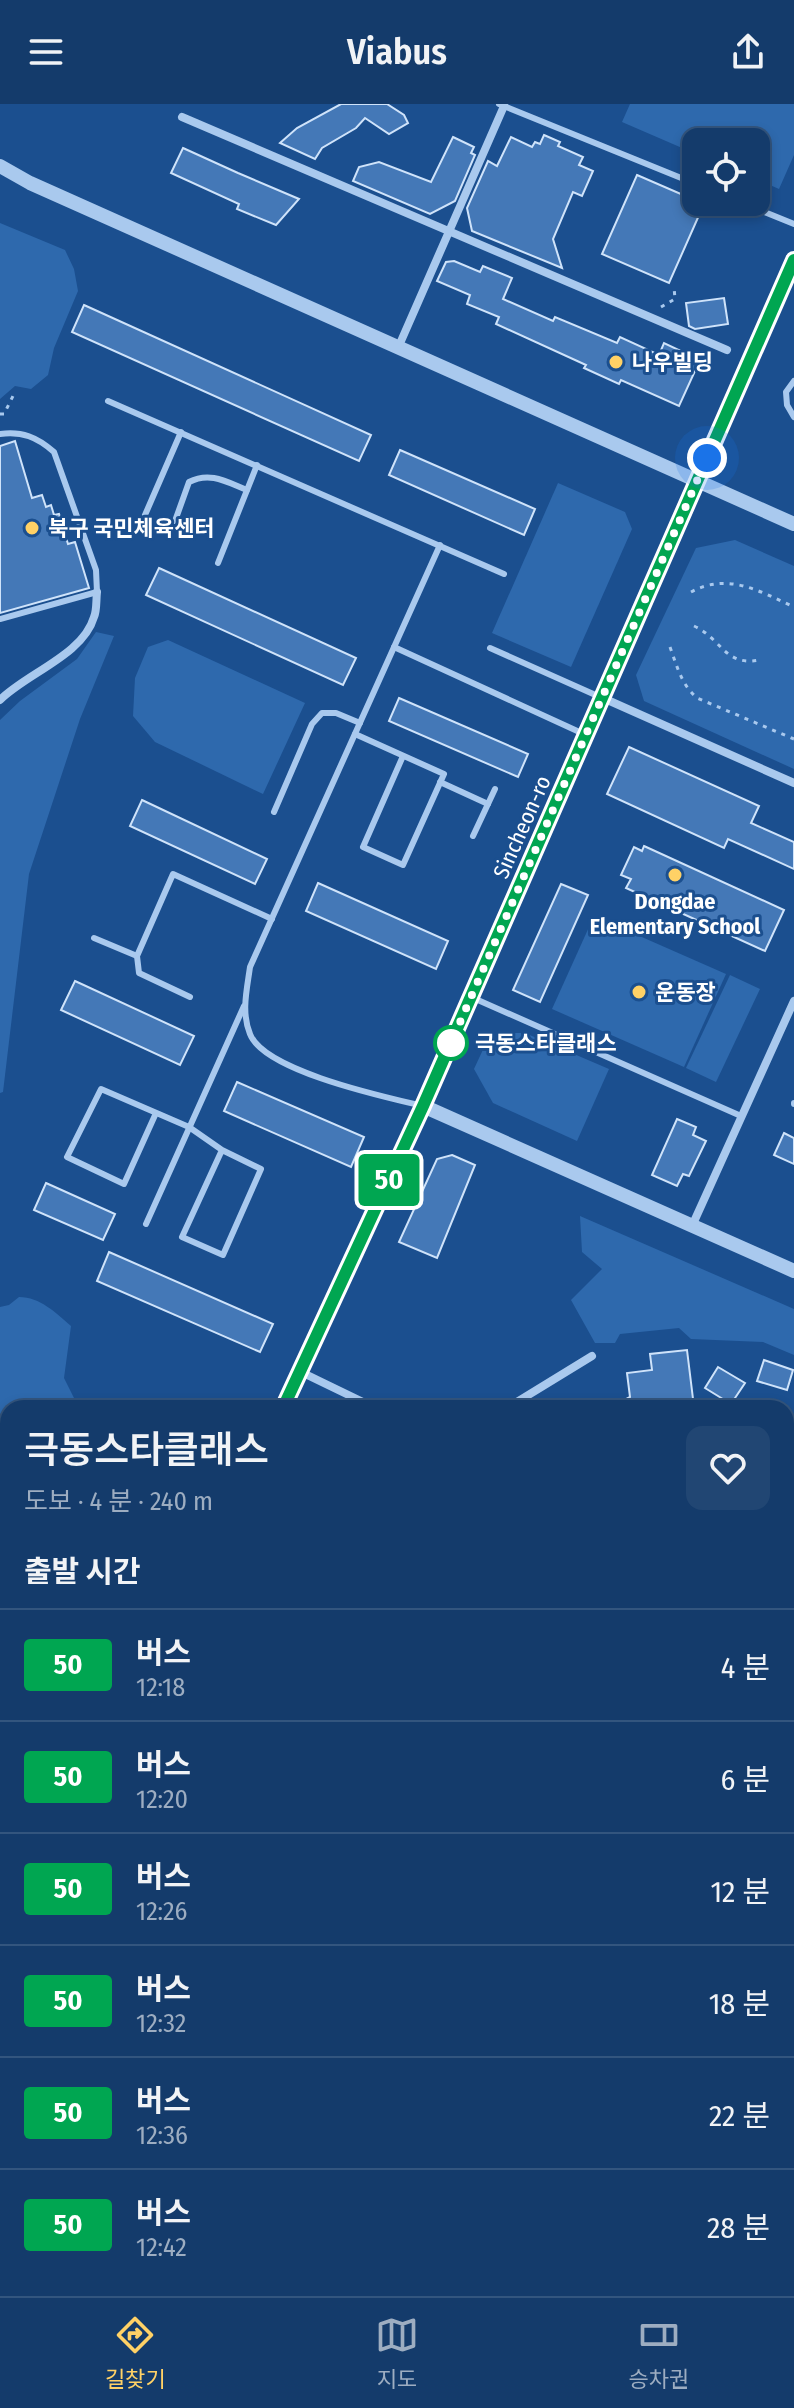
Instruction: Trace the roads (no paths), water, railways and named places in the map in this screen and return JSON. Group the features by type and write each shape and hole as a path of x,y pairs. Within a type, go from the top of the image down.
{"street":[{"path":"398,348 449,234 501,105"},
{"path":"182,117 449,234 727,350"},
{"path":"0,166 30,183 794,524"},
{"name":"Sincheon-ro","path":"287,1400 423,1106 794,260"},
{"path":"0,700 12,688 72,650 94,619 97,592"},
{"path":"603,698 794,783"},
{"path":"692,1226 794,1001"},
{"path":"423,1106 794,1271"},
{"path":"520,1400 592,1356"},
{"path":"301,1372 359,1400"}],"lane":[{"path":"501,105 682,178"},
{"path":"770,214 794,224"},
{"path":"794,381 786,392 787,405 794,417"},
{"path":"108,401 504,574"},
{"path":"145,515 181,432"},
{"path":"0,434 23,433 41,440 54,452 96,570 97,592 0,619"},
{"path":"218,563 257,465"},
{"path":"175,521 189,482 200,476 218,478 247,490"},
{"path":"146,1224 244,1006 250,967 440,545"},
{"path":"394,647 586,735"},
{"path":"490,648 603,698"},
{"path":"274,812 312,724 322,713 336,713 360,723"},
{"path":"355,734 444,774 403,865 363,847 403,756"},
{"path":"440,782 488,804"},
{"path":"473,836 495,789"},
{"path":"190,997 139,973 137,956 173,874 272,919"},
{"path":"94,938 137,956"},
{"path":"471,997 741,1116"},
{"path":"244,1006 250,1036 264,1053 347,1088 423,1106"},
{"path":"156,1113 124,1184 67,1157 101,1089 189,1127 222,1150 261,1169 223,1255 182,1237 222,1150"}],"place":[{"name":"나우빌딩","path":"616,362"},
{"name":"북구 국민체육센터","path":"32,528"},
{"name":"Dongdae Elementary School","path":"675,875"},
{"name":"운동장","path":"639,992"},
{"name":"극동스타클래스","path":"451,1043"}]}
